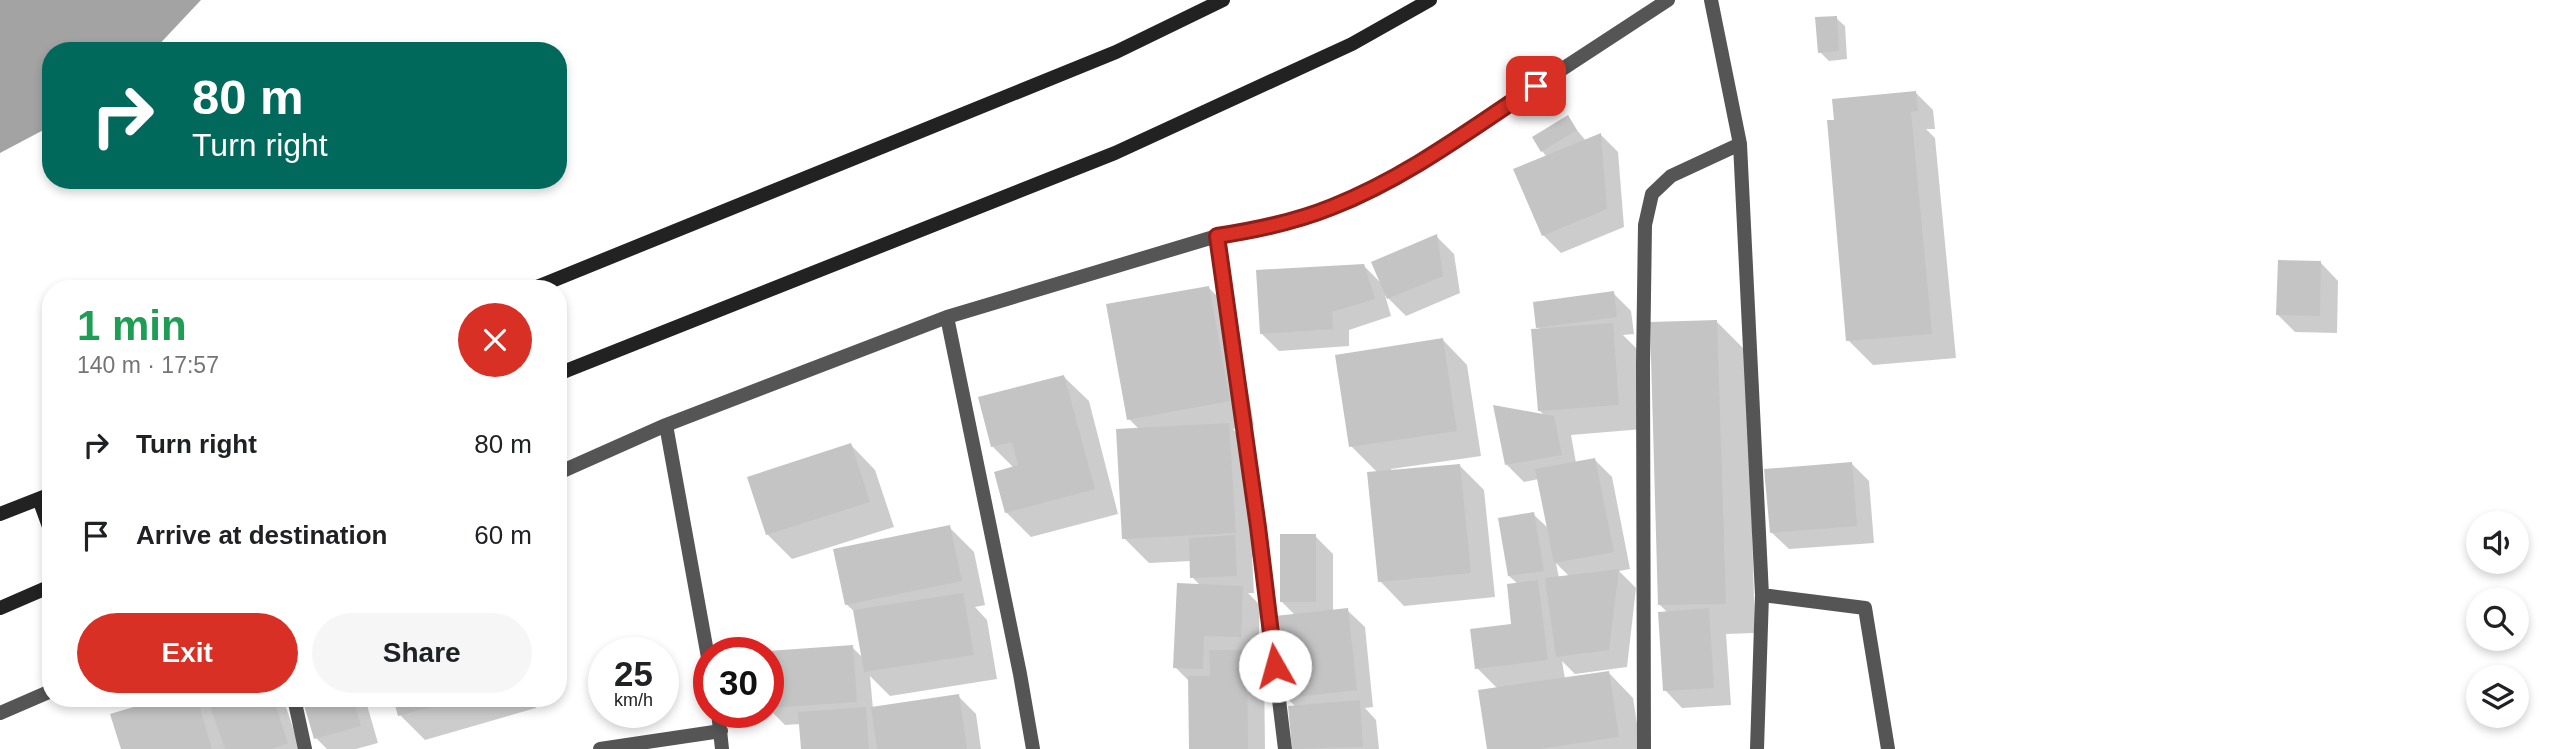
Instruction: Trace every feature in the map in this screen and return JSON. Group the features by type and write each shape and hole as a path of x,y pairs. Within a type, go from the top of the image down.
{"main road":[{"path":"554,280 1116,52 1223,0"},
{"path":"567,370 1115,153 1352,44 1430,0"},
{"path":"0,514 42,497"},
{"path":"0,608 42,590"}],"street":[{"path":"567,469 666,425 947,317 1217,236 1272,227 1333,207 1405,172 1668,0"},
{"path":"1711,0 1740,144 1762,595 1757,749"},
{"path":"1644,749 1645,225 1652,194 1671,176 1740,144"},
{"path":"1217,236 1258,527 1285,749"},
{"path":"947,317 1018,661 1033,749"},
{"path":"666,425 704,637"},
{"path":"1762,595 1865,608 1888,749"},
{"path":"0,713 42,695"},
{"path":"296,707 305,749"},
{"path":"721,728 722,749"},
{"path":"600,749 721,731"}],"shaded area":[{"path":"0,0 201,0 161,42 42,42 42,131 0,153"}],"building":[{"path":"1837,16 1839,51 1818,53 1815,17"},
{"path":"1916,91 1918,111 1911,112 1932,334 1846,341 1827,120 1834,120 1832,99"},
{"path":"1568,115 1577,130 1541,152 1532,137"},
{"path":"1601,133 1607,209 1542,236 1513,169"},
{"path":"1437,234 1443,276 1387,299 1371,262"},
{"path":"2278,260 2321,261 2320,316 2276,315"},
{"path":"1364,264 1375,299 1332,312 1333,329 1260,334 1256,270"},
{"path":"1209,286 1230,401 1127,420 1106,304"},
{"path":"1614,291 1617,317 1536,328 1533,302"},
{"path":"1717,320 1726,604 1658,605 1650,322"},
{"path":"1613,323 1619,405 1538,411 1531,329"},
{"path":"1443,338 1457,431 1349,447 1335,355"},
{"path":"1064,375 1095,489 1005,513 994,472 1018,465 1012,442 991,447 978,397"},
{"path":"1493,405 1554,416 1562,455 1505,465"},
{"path":"1229,423 1236,533 1122,539 1116,429"},
{"path":"851,443 870,502 766,535 747,477"},
{"path":"1595,458 1614,552 1554,563 1535,469"},
{"path":"1852,462 1857,526 1770,533 1764,469"},
{"path":"1460,464 1471,573 1378,582 1367,472"},
{"path":"1534,512 1544,571 1508,576 1498,518"},
{"path":"950,525 962,581 845,605 833,549"},
{"path":"1280,534 1316,534 1316,602 1280,602"},
{"path":"1235,535 1237,576 1190,578 1189,538"},
{"path":"1619,569 1609,650 1556,657 1545,578"},
{"path":"1538,580 1548,660 1475,669 1470,629 1511,624 1507,584"},
{"path":"1177,583 1243,586 1241,637 1204,636 1203,669 1173,668"},
{"path":"963,593 974,655 864,672 853,610"},
{"path":"1348,608 1357,690 1285,698 1275,616"},
{"path":"1709,608 1714,688 1663,691 1658,612"},
{"path":"853,645 857,702 784,707 784,650"},
{"path":"1209,650 1247,650 1248,749 1189,749 1188,676 1210,676"},
{"path":"1609,671 1619,737 1539,749 1487,749 1478,690"},
{"path":"959,694 967,749 877,749 871,707"},
{"path":"1360,700 1363,747 1292,749 1288,706"},
{"path":"134,707 200,707 212,749 121,749 110,714"},
{"path":"210,707 276,707 288,743 272,749 225,749"},
{"path":"305,707 356,707 361,726 314,739"},
{"path":"396,707 430,707 398,716"},
{"path":"866,707 869,749 801,749 798,712"}],"route":[{"path":"1275,666 1217,236 1272,227 1333,207 1405,172 1536,86"}]}
